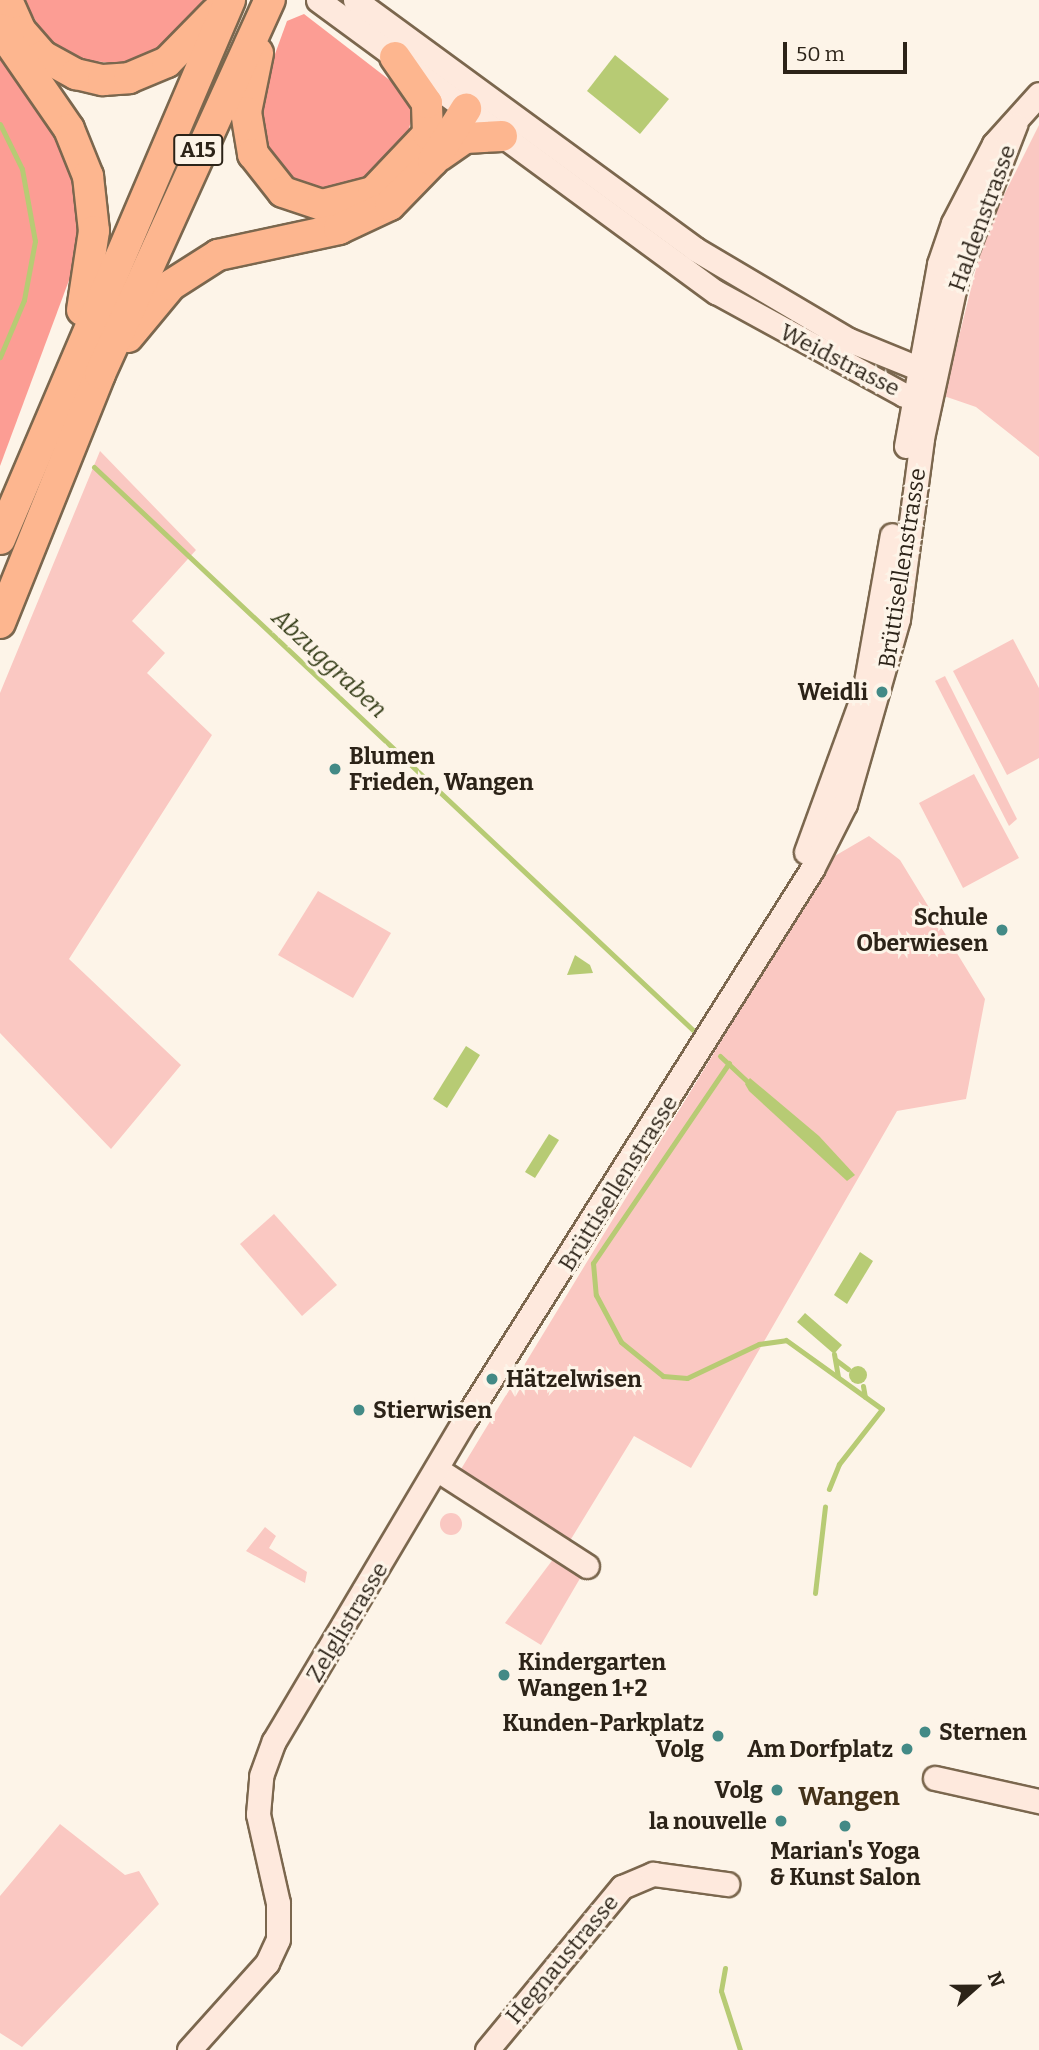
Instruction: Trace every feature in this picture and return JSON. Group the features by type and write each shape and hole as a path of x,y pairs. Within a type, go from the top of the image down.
{"highway":[{"path":"8,0 21,31 50,61 76,74 112,80 139,75 175,56 224,0"},
{"name":"A15","path":"0,539 50,416 230,0"},
{"name":"A15","path":"0,623 100,374 270,0"},
{"path":"278,0 246,111 253,154 278,188 314,204 355,201 390,179 430,148 465,138 502,136"},
{"path":"0,29 69,129 92,194 87,288 50,416"},
{"path":"395,57 427,103 430,148"},
{"path":"100,374 162,294 190,271 246,245 363,220 399,198 430,148 467,100"}],"street":[{"name":"Weidstrasse","path":"317,0 395,57 517,129 538,134 751,286 849,340 918,368"},
{"name":"Weidstrasse","path":"355,0 467,100 502,136 716,292 923,395"},
{"name":"Haldenstrasse","path":"923,395 918,368 953,223 993,144 1015,125 1039,94"},
{"name":"Haldenstrasse","path":"923,395 958,272 1015,125"},
{"name":"Brüttisellenstrasse","path":"438,1470 795,892 864,693 923,395"},
{"path":"438,1470 587,1566"},
{"name":"Zelglistrasse","path":"189,2050 267,1963 278,1939 278,1903 258,1814 261,1776 274,1741 438,1470"},
{"path":"935,1779 1039,1801"},
{"name":"Hegnaustrasse","path":"487,2050 622,1887 653,1874 727,1884"}],"shaded area":[{"path":"23,0 203,0 162,50 121,64 75,59 50,44"},
{"path":"304,14 409,95 413,112 404,150 352,190 297,185 266,154 259,98 287,21"},
{"path":"0,29 34,80 94,213 0,466"},
{"path":"615,55 669,99 640,134 587,91"},
{"path":"1039,125 1039,457 976,407 944,396 985,233"},
{"path":"100,451 196,550 132,621 165,653 147,673 212,735 69,959 181,1065 111,1149 0,1033 0,693"},
{"path":"1013,639 1039,688 1039,758 1007,775 953,671"},
{"path":"945,676 1017,819 1009,826 935,681"},
{"path":"974,774 1019,858 963,888 919,803"},
{"path":"869,836 900,860 985,999 966,1099 897,1111 691,1468 634,1436 568,1544 455,1479 833,857"},
{"path":"318,891 391,933 353,998 278,955"},
{"path":"575,955 590,965 593,973 567,975"},
{"path":"466,1046 480,1055 447,1108 433,1099"},
{"path":"750,1078 819,1136 855,1175 847,1181 749,1091 745,1084"},
{"path":"549,1134 559,1140 535,1178 525,1172"},
{"path":"274,1214 337,1285 302,1316 240,1244"},
{"path":"860,1252 873,1261 847,1304 834,1295"},
{"path":"805,1313 842,1345 834,1354 797,1322"},
{"path":"858,1366 864,1369 867,1375 864,1381 858,1384 852,1381 849,1375 852,1369"},
{"path":"451,1513 459,1516 462,1524 459,1532 451,1535 443,1532 440,1524 443,1516"},
{"path":"265,1527 276,1536 269,1548 307,1572 305,1583 246,1551"},
{"path":"554,1558 582,1575 541,1645 505,1623"},
{"path":"60,1824 125,1875 139,1871 159,1904 22,2047 0,2033 0,1896"}],"waterway":[{"path":"0,124 22,169 35,241 24,300 0,357"},
{"name":"Abzuggraben","path":"94,467 693,1030"},
{"name":"Abzuggraben","path":"720,1056 747,1081"},
{"path":"729,1063 593,1263 596,1295 621,1342 663,1376 687,1378 759,1344 786,1340 882,1409 839,1464 829,1489"},
{"path":"834,1354 838,1376"},
{"path":"836,1360 848,1369"},
{"path":"863,1386 865,1397"},
{"path":"815,1593 825,1507"},
{"path":"725,1968 721,1991 740,2050"}],"place":[{"name":"Weidli","path":"882,692"},
{"name":"Blumen Frieden, Wangen","path":"335,769"},
{"name":"Schule Oberwiesen","path":"1002,930"},
{"name":"Hätzelwisen","path":"492,1379"},
{"name":"Stierwisen","path":"359,1410"},
{"name":"Kindergarten Wangen 1+2","path":"504,1675"},
{"name":"Sternen","path":"925,1732"},
{"name":"Kunden-Parkplatz Volg","path":"718,1736"},
{"name":"Am Dorfplatz","path":"907,1749"},
{"name":"Volg","path":"777,1790"},
{"name":"la nouvelle","path":"781,1821"},
{"name":"Marian's Yoga & Kunst Salon","path":"845,1826"}],"district":[{"name":"Wangen","path":"849,1797"}]}
